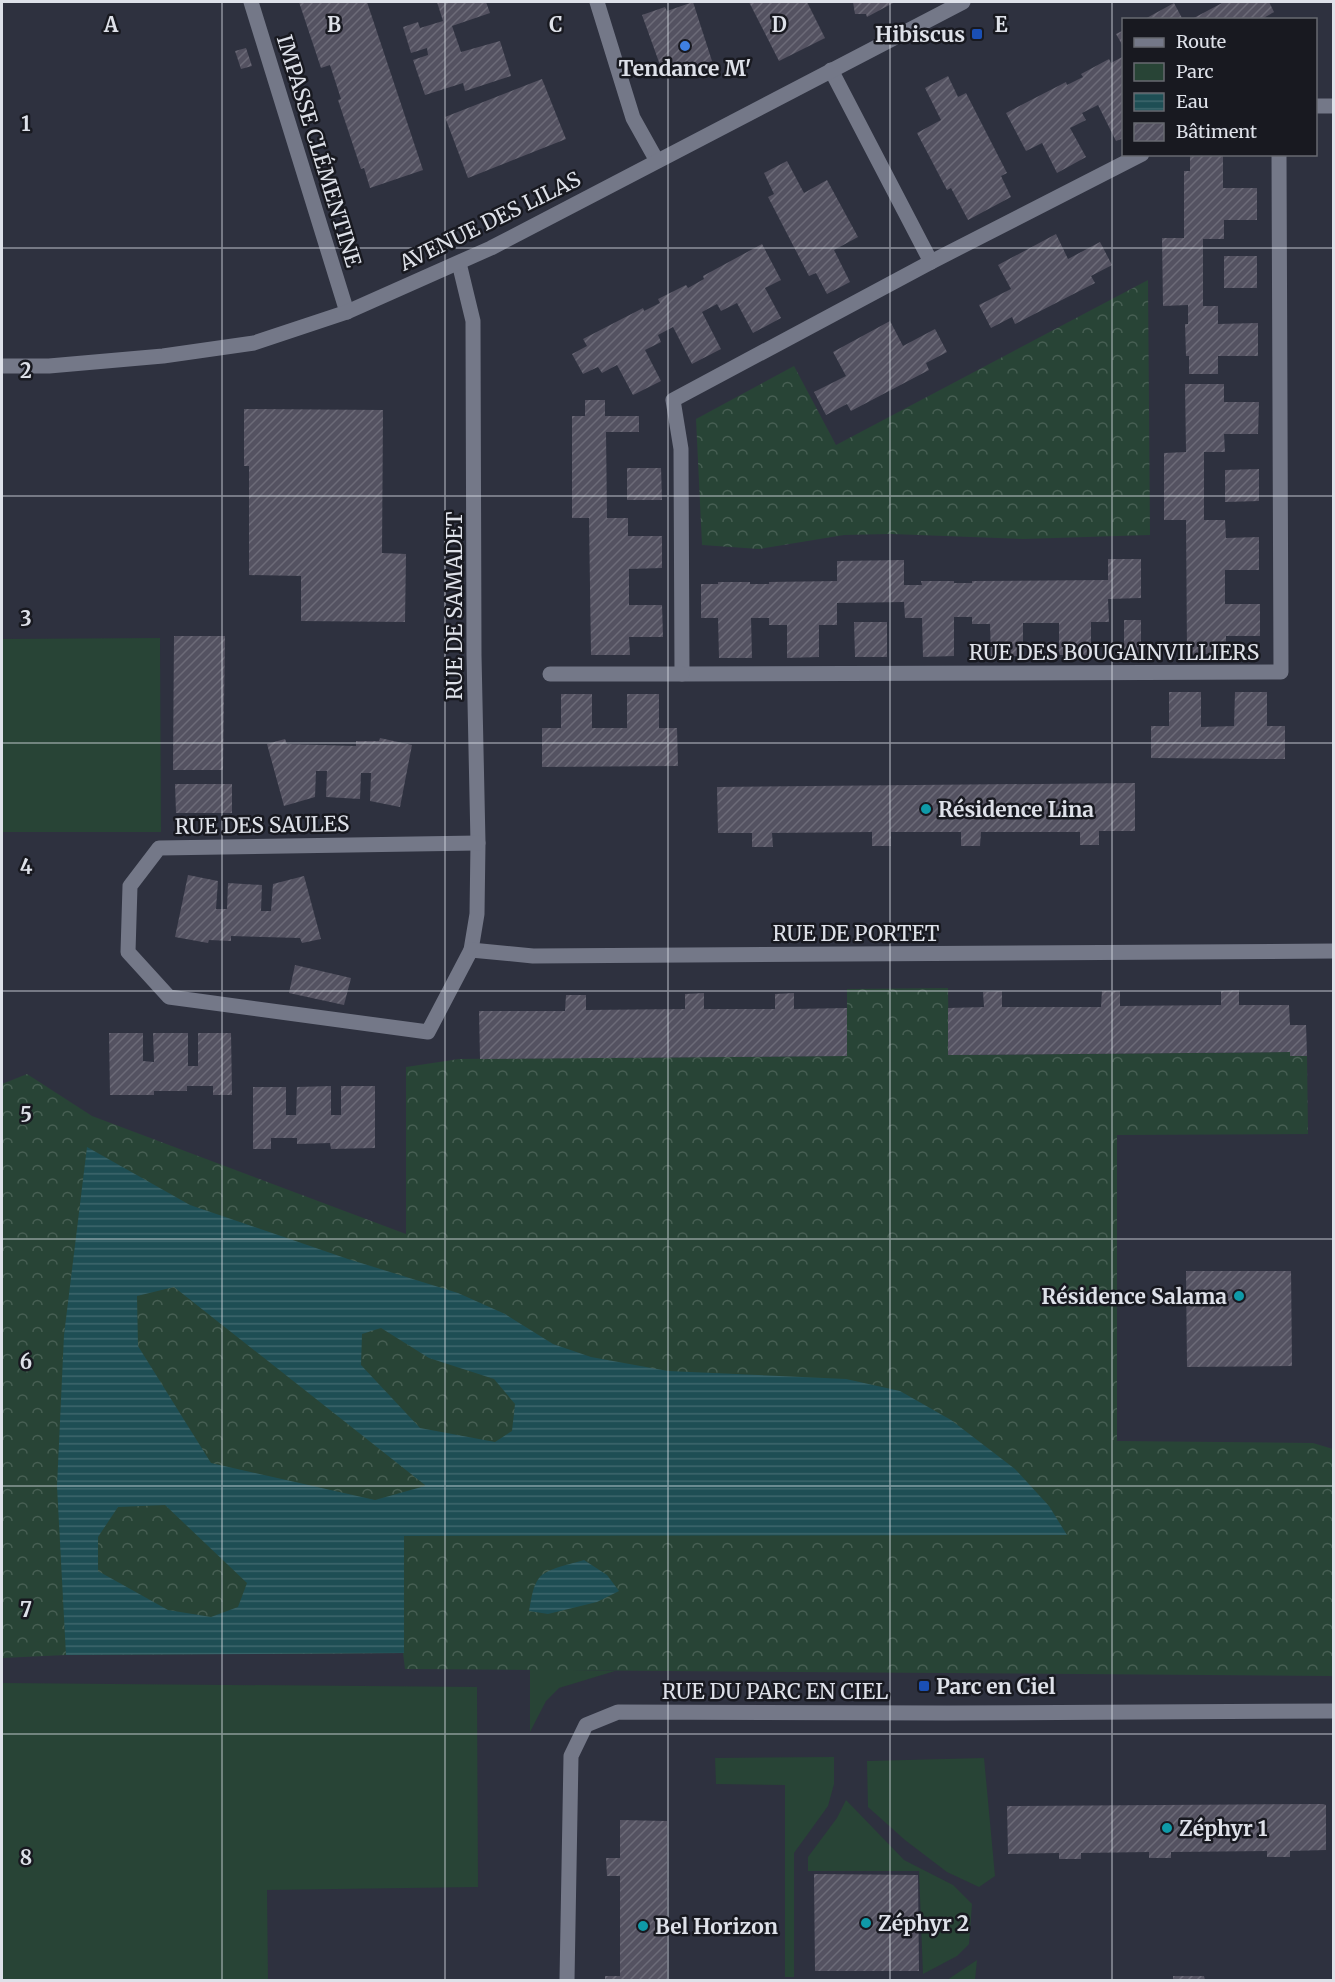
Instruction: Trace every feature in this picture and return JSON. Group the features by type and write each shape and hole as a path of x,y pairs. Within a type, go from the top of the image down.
{"street":[{"name":"IMPASSE CLÉMENTINE","path":"251,2 348,312"},
{"path":"597,2 633,118 657,161"},
{"name":"AVENUE DES LILAS","path":"2,366 49,366 163,356 254,343 348,312 459,263 963,2"},
{"path":"831,70 931,262"},
{"path":"1317,106 1334,106"},
{"path":"682,674 681,450 673,400 931,262 1138,156"},
{"name":"RUE DES BOUGAINVILLIERS","path":"550,674 1281,672 1279,156"},
{"name":"RUE DE SAMADET","path":"459,263 473,321 474,655 478,843 477,914 471,950"},
{"name":"RUE DES SAULES","path":"471,950 428,1032 169,997 128,952 130,886 159,848 478,843"},
{"name":"RUE DE PORTET","path":"471,950 533,956 1334,951"},
{"name":"RUE DU PARC EN CIEL","path":"567,1980 571,1756 586,1725 618,1712 947,1713 1334,1710"}],"green space":[{"path":"1148,280 1150,535 1023,539 891,534 844,535 759,549 702,545 696,419 794,366 836,445"},
{"path":"160,638 161,832 2,832 2,639"},
{"path":"948,988 949,1055 1290,1052 1290,1056 1307,1056 1308,1134 1117,1135 1117,1441 1313,1443 1333,1449 1333,1676 405,1669 403,1653 66,1655 2,1658 2,1084 27,1074 92,1116 406,1234 406,1067 459,1059 847,1056 847,989"},
{"path":"530,1669 615,1671 559,1688 546,1701 530,1732"},
{"path":"2,1683 477,1687 478,1887 267,1890 268,1980 2,1980"},
{"path":"834,1757 834,1784 828,1806 794,1853 794,1977 785,1977 785,1785 716,1784 715,1758"},
{"path":"984,1758 995,1876 979,1887 947,1872 905,1840 868,1807 867,1761"},
{"path":"846,1800 904,1860 953,1885 972,1904 969,1944 957,1956 923,1974 919,1871 808,1871 808,1857 837,1818"},
{"path":"977,1960 975,1980 947,1980"}],"water":[{"path":"87,1147 190,1205 348,1259 458,1293 505,1314 553,1344 591,1357 668,1371 846,1379 900,1391 951,1420 1015,1469 1049,1506 1067,1535 404,1536 404,1653 66,1655 57,1486 64,1335","holes":["174,1287 425,1486 375,1500 211,1463 138,1346 137,1296","381,1328 429,1358 494,1379 515,1404 512,1431 495,1442 420,1428 361,1365 362,1334","165,1505 247,1583 238,1607 211,1617 168,1610 98,1571 98,1537 118,1507"]},
{"path":"584,1560 607,1575 619,1591 597,1602 548,1614 529,1611 532,1594 539,1578 554,1569"}],"building":[{"path":"299,2 367,2 423,170 370,188 364,168 361,169 338,100 341,99 330,65 321,68"},
{"path":"437,2 486,2 490,13 452,26 461,52 500,41 511,76 465,91 463,83 425,95 413,60 428,55 427,48 411,53 403,27 418,22 420,28 443,21"},
{"path":"693,2 712,61 664,76 642,15 665,7 667,11"},
{"path":"749,2 807,2 825,38 779,61"},
{"path":"853,2 895,2 867,17 866,14 855,14"},
{"path":"1224,2 1269,2 1274,12 1264,18 1194,18"},
{"path":"1174,3 1182,18 1147,18"},
{"path":"1122,31 1122,44 1116,34"},
{"path":"246,48 252,66 241,69 235,51"},
{"path":"1122,57 1122,139 1116,141 1098,105 1082,113 1086,120 1070,128 1086,157 1057,173 1042,143 1026,151 1006,113 1066,82 1067,85 1083,77 1081,74 1109,59 1111,63"},
{"path":"948,76 958,97 966,93 1007,173 1001,176 1011,197 968,220 951,188 947,190 917,133 941,120 925,88"},
{"path":"542,79 566,139 468,178 445,117"},
{"path":"1190,156 1223,156 1223,188 1257,188 1257,220 1224,220 1224,239 1203,239 1203,306 1218,306 1218,324 1258,323 1258,356 1218,356 1218,374 1189,374 1185,324 1188,324 1188,305 1163,306 1162,238 1184,238 1184,171 1190,171"},
{"path":"787,161 804,193 827,180 858,237 834,250 850,282 827,294 816,273 809,276 768,197 774,194 764,173"},
{"path":"1056,234 1068,259 1100,242 1112,265 1091,276 1095,283 1015,324 1012,317 991,328 979,305 1011,289 998,265"},
{"path":"762,244 781,280 765,288 781,318 753,333 737,303 721,311 717,304 702,312 721,349 692,364 673,327 658,335 661,342 645,350 661,381 633,395 617,365 602,373 598,367 583,374 572,354 587,346 583,339 643,308 644,311 660,303 658,299 686,285 688,288 704,279 703,276"},
{"path":"1224,256 1257,256 1257,288 1224,288"},
{"path":"890,321 903,346 935,329 947,352 926,363 929,370 851,411 847,404 826,415 814,392 846,376 833,352"},
{"path":"1185,384 1224,384 1224,402 1259,402 1258,434 1224,434 1225,452 1204,452 1204,520 1225,520 1226,538 1259,537 1259,570 1225,570 1225,604 1260,604 1260,636 1226,636 1226,653 1187,655 1186,520 1164,520 1164,453 1186,452"},
{"path":"585,400 605,400 605,416 639,416 639,432 606,432 607,518 628,518 628,536 662,536 662,568 629,569 629,605 662,605 663,637 629,637 630,655 591,655 589,518 572,518 572,416 585,416"},
{"path":"244,409 383,410 382,553 406,554 405,622 301,621 301,576 249,575 249,466 244,466"},
{"path":"627,468 661,468 662,500 627,500"},
{"path":"1259,469 1259,501 1225,502 1225,470"},
{"path":"1108,559 1141,559 1141,598 1108,599 1109,622 1091,622 1091,655 1059,655 1059,623 1023,623 1023,656 991,656 990,624 972,624 972,617 954,617 954,656 923,657 922,618 905,618 904,602 837,603 837,625 819,625 819,657 787,658 787,625 769,625 769,618 751,618 752,658 719,658 718,618 701,618 701,584 837,581 837,561 904,560 904,585 922,585 921,581 972,583 972,581 1108,580"},
{"path":"1124,620 1141,620 1141,655 1124,655"},
{"path":"854,622 887,622 887,657 855,657"},
{"path":"174,636 225,636 223,770 173,770"},
{"path":"1169,692 1201,692 1201,727 1234,726 1235,692 1267,692 1267,726 1285,726 1285,759 1151,758 1151,726 1169,726"},
{"path":"561,694 592,694 592,728 627,728 627,694 659,694 659,728 677,728 678,766 542,767 542,728 561,728"},
{"path":"380,738 412,745 400,807 370,801 371,773 361,773 360,799 326,797 327,771 316,771 315,797 284,806 267,744 285,739 287,744 356,746 356,741 379,741"},
{"name":"Résidence Lina","path":"1135,783 1135,831 1099,831 1099,845 1080,845 1080,832 981,832 980,846 961,846 961,832 891,832 891,846 872,846 872,832 772,833 773,847 752,847 752,833 718,833 717,787"},
{"path":"175,784 232,784 232,813 176,813"},
{"path":"188,875 218,881 216,909 227,909 228,883 262,885 261,911 271,911 273,884 304,876 321,939 302,943 300,938 231,936 231,941 209,940 208,943 175,937"},
{"path":"295,965 351,978 344,1005 289,993"},
{"path":"1239,990 1239,1005 1289,1005 1290,1025 1306,1025 1307,1056 1290,1056 1290,1052 948,1055 948,1008 984,1007 983,992 1002,991 1002,1007 1101,1007 1102,991 1120,991 1120,1006 1221,1005 1221,991"},
{"path":"704,993 704,1009 775,1009 775,994 794,993 794,1009 847,1008 847,1056 480,1059 479,1011 565,1011 566,995 586,995 586,1010 685,1009 685,994"},
{"path":"109,1033 143,1033 143,1061 154,1062 153,1033 188,1033 188,1066 198,1066 198,1033 231,1033 232,1095 213,1095 213,1086 187,1086 187,1091 154,1091 154,1095 110,1095"},
{"path":"331,1086 331,1115 341,1115 341,1086 375,1086 375,1148 331,1149 330,1143 297,1144 297,1138 271,1138 271,1149 253,1149 253,1087 286,1087 286,1115 296,1115 297,1087"},
{"name":"Résidence Salama","path":"1186,1271 1291,1271 1292,1366 1187,1367"},
{"name":"Zéphyr 1","path":"1326,1805 1326,1850 1290,1851 1290,1857 1267,1857 1267,1851 1171,1852 1171,1858 1149,1858 1149,1852 1081,1853 1081,1859 1059,1859 1059,1853 1008,1854 1007,1806"},
{"name":"Bel Horizon","path":"620,1820 667,1821 667,1980 605,1980 605,1976 620,1976 620,1876 607,1876 606,1858 620,1858"},
{"name":"Zéphyr 2","path":"814,1874 918,1875 919,1971 815,1971"},
{"path":"1173,1976 1204,1976 1205,1980 1173,1980"}],"place":[{"name":"Hibiscus","path":"977,34"},
{"name":"Tendance M'","path":"685,46"},
{"name":"Résidence Lina","path":"926,809"},
{"name":"Résidence Salama","path":"1239,1296"},
{"name":"Parc en Ciel","path":"924,1686"},
{"name":"Zéphyr 1","path":"1167,1828"},
{"name":"Zéphyr 2","path":"866,1923"},
{"name":"Bel Horizon","path":"643,1926"}]}
